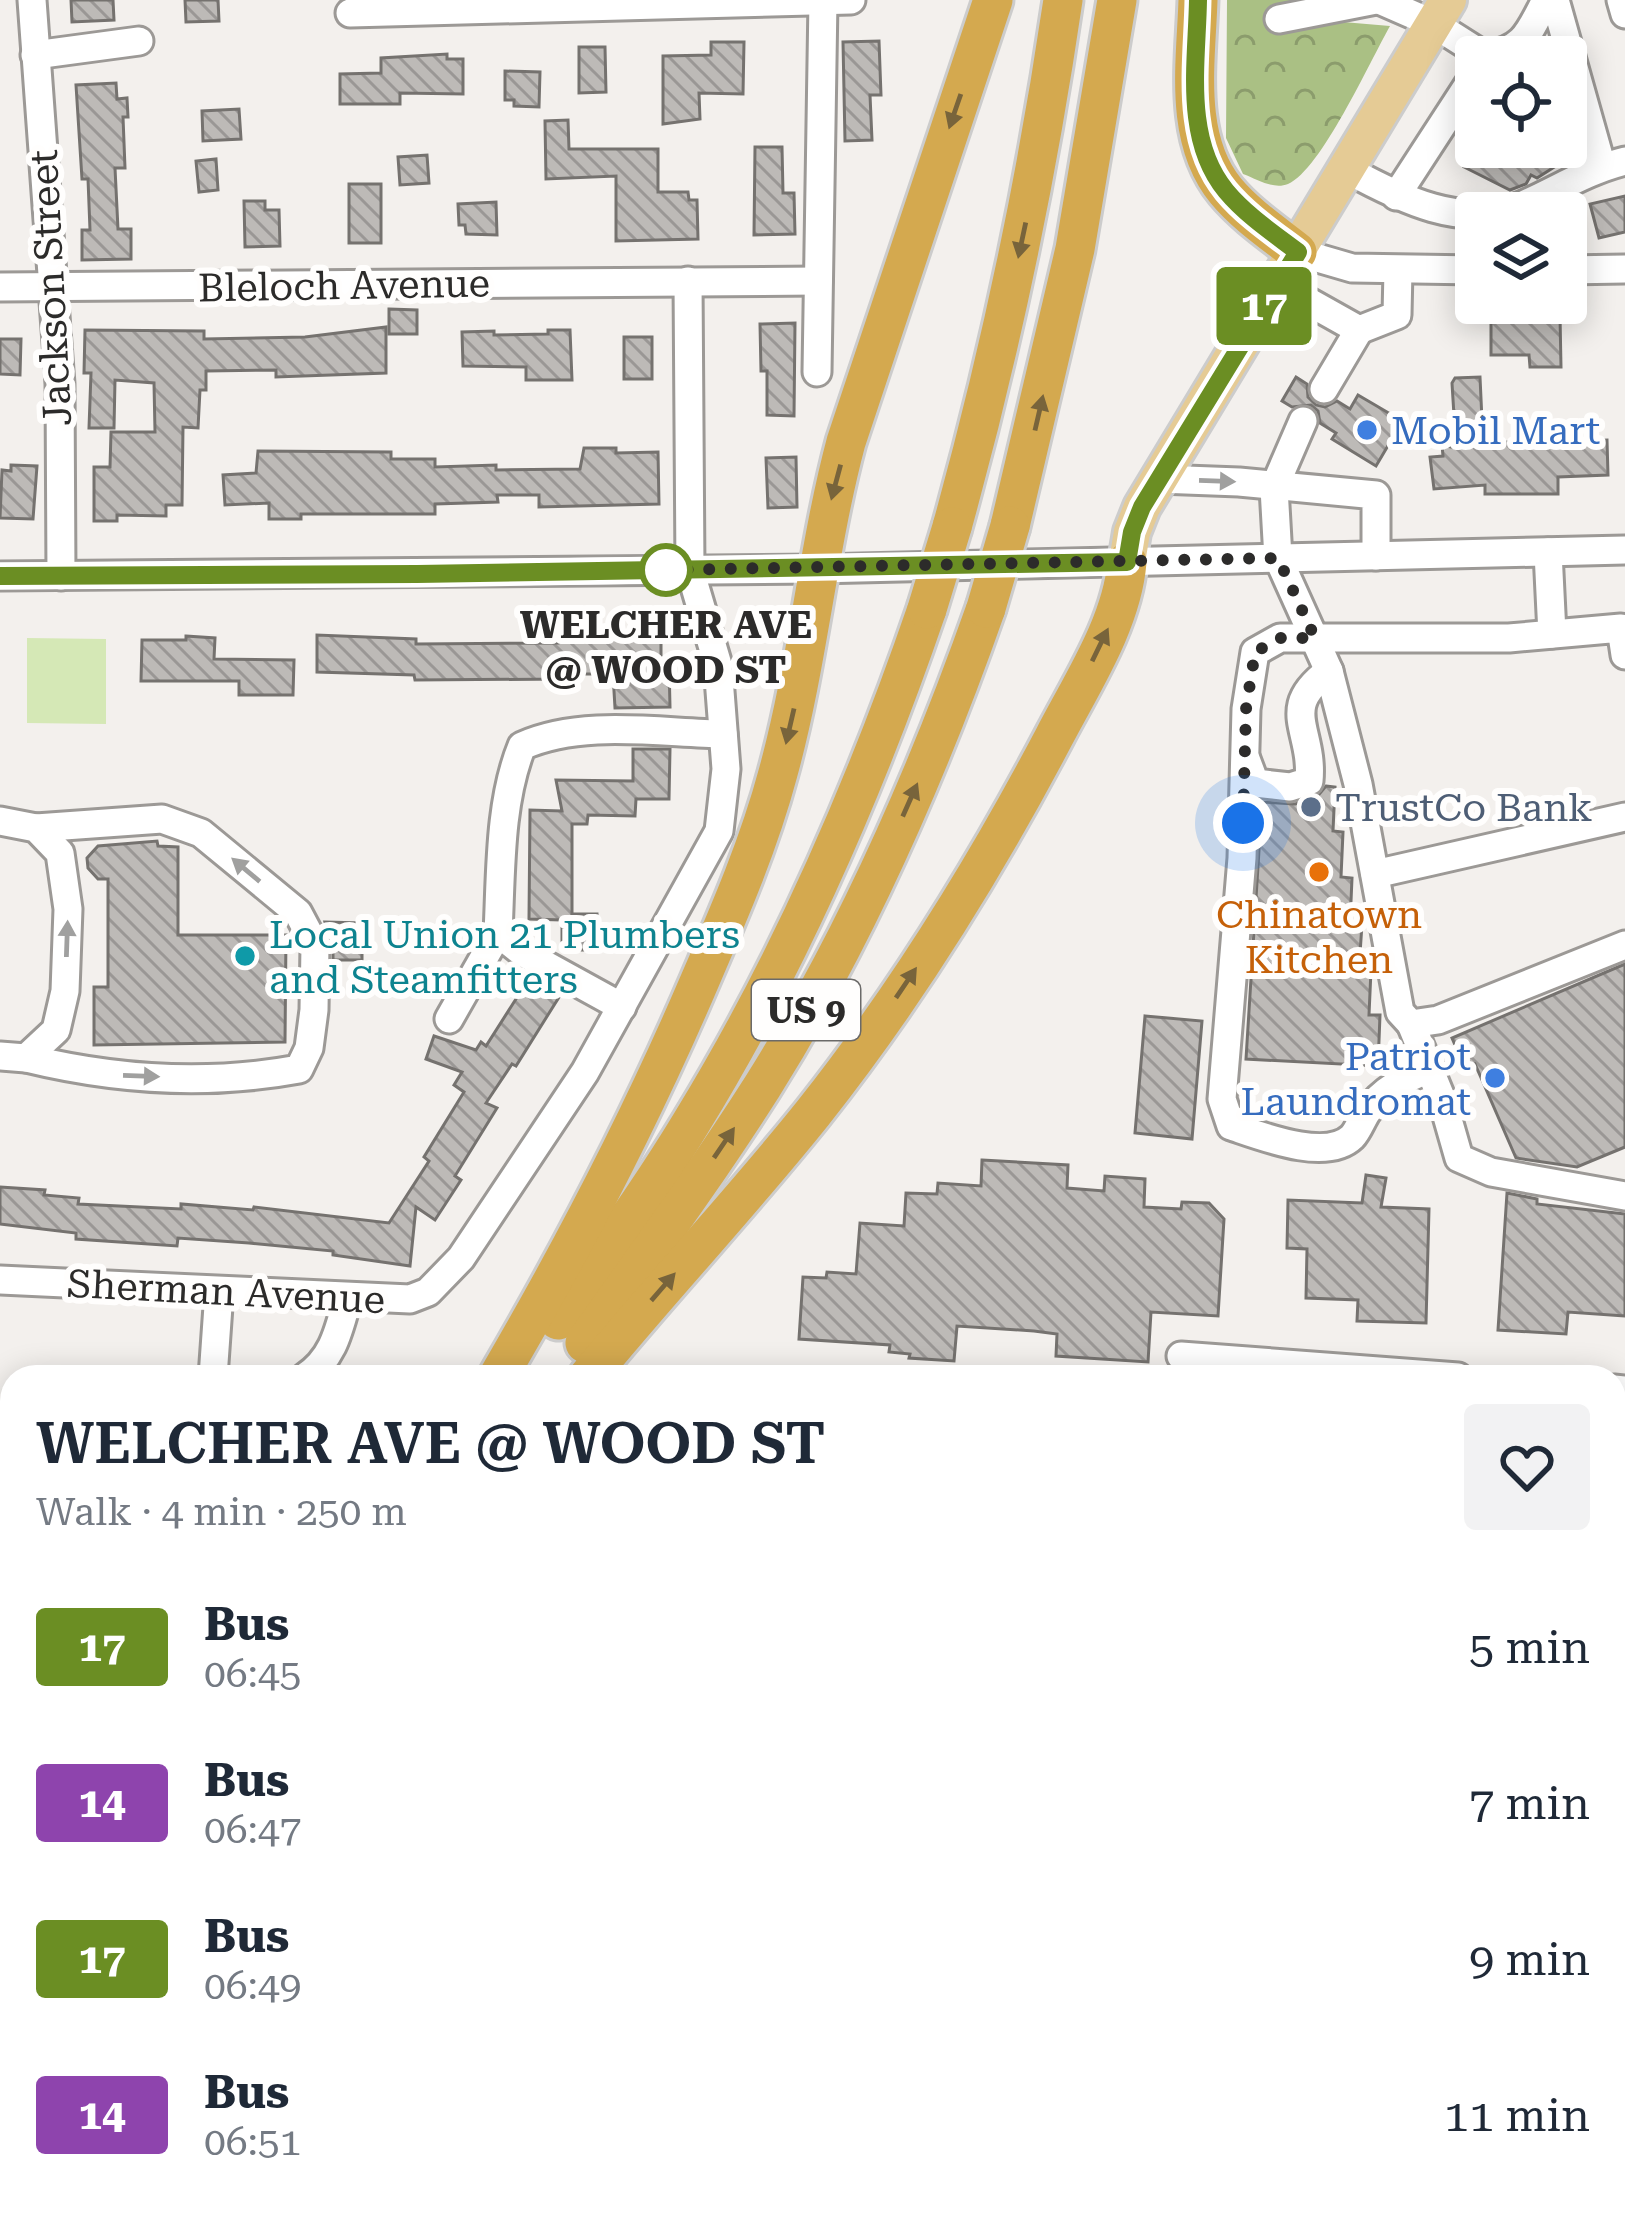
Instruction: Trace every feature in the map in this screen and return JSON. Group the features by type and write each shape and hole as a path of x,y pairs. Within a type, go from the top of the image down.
{"highway":[{"path":"505,1365 600,1198 739,892 779,772 806,649 829,507 866,376 993,0"},
{"name":"US 9","path":"527,1365 656,1179 737,1043 837,841 900,687 952,527 988,393 1022,238 1063,0"},
{"name":"US 9","path":"570,1365 724,1143 798,1025 853,922 919,779 986,608 1010,526 1075,249 1117,0"},
{"path":"1198,0 1196,111 1210,164 1287,268"},
{"path":"598,1365 815,1110 946,923 1006,826 1078,691 1118,607 1127,562"}],"main road":[{"path":"1127,562 1132,532 1159,479 1441,12"}],"street":[{"name":"Jackson Street","path":"32,0 59,384 61,576"},
{"path":"1280,19 1378,0 1441,12 1465,36"},
{"path":"1527,36 1546,0"},
{"path":"1348,170 1436,211 1503,213 1614,164 1555,0"},
{"path":"1621,0 1625,14"},
{"path":"350,13 832,1 817,372"},
{"path":"35,55 139,41"},
{"path":"1396,196 1455,105"},
{"path":"1287,268 1455,270"},
{"path":"1287,268 1359,330"},
{"path":"1587,270 1625,269"},
{"path":"1324,389 1359,330 1397,315 1398,271"},
{"name":"Sherman Avenue","path":"0,1280 410,1299 428,1292 461,1258 585,1072 719,831 726,769 718,665 690,570 688,280"},
{"name":"Bleloch Avenue","path":"0,287 818,281"},
{"path":"1303,422 1274,488 1278,558 1328,670 1358,784 1400,1012 1411,1024 1430,1069 1459,1158 1491,1172 1625,1196"},
{"path":"1159,479 1376,495 1376,556"},
{"path":"0,576 817,569 1625,550"},
{"path":"1548,552 1552,634"},
{"path":"1430,1069 1398,1081 1369,1108 1352,1137 1330,1148 1282,1142 1232,1126 1222,1100 1242,858 1243,753 1255,652 1280,638 1624,636"},
{"path":"1243,753 1255,783 1289,787 1309,781 1311,756 1298,710 1307,686 1328,670"},
{"path":"449,1019 498,933 504,830 523,746 547,735 589,732 723,734"},
{"path":"1375,874 1625,818"},
{"path":"0,821 36,828 162,819 201,833 298,914 315,945 314,1010 309,1048 299,1069 253,1078 94,1075 13,1056"},
{"path":"13,1056 56,1030 65,991 68,909 60,853 36,828"},
{"path":"498,933 522,952 622,1007"},
{"path":"1411,1024 1438,1020 1625,945"},
{"path":"214,1365 219,1292"},
{"path":"321,1365 333,1349 348,1297"},
{"path":"1180,1356 1299,1365"}],"green space":[{"path":"1227,0 1308,0 1274,30 1343,22 1390,26 1330,137 1301,175 1288,184 1271,185 1243,174 1226,138"},
{"path":"27,638 106,639 106,724 27,723"}],"building":[{"path":"71,0 113,0 114,20 72,22"},
{"path":"185,0 218,0 219,21 186,22"},
{"path":"879,41 881,95 870,95 872,140 845,141 843,42"},
{"path":"711,42 744,42 743,94 699,93 700,119 663,124 663,56 711,55"},
{"path":"579,47 605,47 606,92 579,93"},
{"path":"447,54 447,59 463,59 463,94 400,93 400,104 340,104 340,74 381,73 381,58"},
{"path":"505,71 540,72 539,107 514,106 514,100 505,100"},
{"path":"116,83 117,99 127,98 128,117 123,117 125,168 115,168 118,229 131,229 131,259 82,260 82,230 90,230 76,85"},
{"path":"239,109 241,139 203,141 202,111"},
{"path":"568,120 569,149 658,149 658,192 688,192 689,200 697,200 698,239 616,241 616,176 546,179 545,121"},
{"path":"755,147 782,147 783,193 794,193 795,234 754,235"},
{"path":"427,155 429,183 400,185 398,157"},
{"path":"216,159 218,190 199,192 196,161"},
{"path":"1466,168 1553,168 1537,178 1531,175 1526,184 1510,190"},
{"path":"349,184 381,184 381,243 349,243"},
{"path":"1625,196 1625,232 1599,238 1590,204"},
{"path":"244,201 265,201 265,210 279,210 280,246 245,247"},
{"path":"496,202 497,235 466,234 465,225 459,225 458,204"},
{"path":"389,309 417,310 417,334 389,334"},
{"path":"795,323 794,416 767,415 760,324"},
{"path":"1491,324 1560,324 1561,367 1530,367 1529,355 1491,355"},
{"path":"386,327 386,373 276,377 276,370 206,371 198,428 183,427 182,505 166,505 166,516 117,515 117,521 94,521 94,467 110,467 111,432 155,432 154,383 115,380 114,428 89,428 91,373 84,373 85,330 204,331 204,339 305,337"},
{"path":"548,330 570,330 572,380 526,380 526,367 463,366 462,332 548,334"},
{"path":"624,337 652,337 652,379 624,379"},
{"path":"0,339 21,339 20,375 0,374"},
{"name":"Mobil Mart","path":"1296,377 1307,384 1308,397 1316,405 1325,407 1337,401 1350,409 1358,395 1399,419 1376,466 1332,439 1336,433 1320,423 1311,405 1292,407 1282,401"},
{"path":"1480,377 1483,442 1528,442 1528,432 1558,432 1558,442 1607,440 1608,475 1558,477 1558,494 1485,494 1485,485 1434,489 1430,457 1443,456 1442,445 1456,448 1452,383 1455,378"},
{"path":"584,448 658,452 659,504 539,507 539,495 497,495 498,502 435,504 435,514 301,514 301,519 269,519 269,503 225,505 223,475 256,473 258,451 391,452 391,459 435,459 435,467 496,465 496,470 580,469"},
{"path":"796,457 797,507 768,508 766,458"},
{"path":"11,465 37,466 33,519 0,518 2,470 11,471"},
{"path":"611,631 661,631 661,664 669,664 670,707 615,708 613,674 415,680 414,675 317,672 317,635 416,639 416,644 558,643 558,636 611,636"},
{"path":"186,636 215,638 214,659 294,660 293,695 239,695 239,681 141,681 142,640 186,640"},
{"path":"633,749 670,749 669,799 636,799 635,816 588,815 587,824 572,824 572,914 597,914 598,950 562,950 562,920 529,919 530,810 562,811 556,780 633,781"},
{"path":"1326,786 1335,787 1333,831 1343,832 1341,877 1352,878 1350,924 1362,924 1359,969 1371,970 1369,1015 1380,1015 1378,1066 1246,1059 1262,802 1295,804 1316,798"},
{"name":"Local Union 21 Plumbers and Steamfitters","path":"157,841 158,846 178,847 178,935 286,935 285,1042 94,1045 94,987 108,987 108,879 98,879 88,868 87,858 98,846"},
{"path":"325,922 362,923 362,960 333,960"},
{"path":"1625,964 1625,1147 1577,1167 1516,1158 1475,1064 1465,1068 1452,1038"},
{"path":"530,977 561,994 516,1066 512,1064 486,1103 497,1108 455,1176 461,1180 435,1220 416,1207 410,1266 333,1255 333,1251 249,1243 178,1238 177,1246 76,1239 76,1233 0,1224 0,1187 45,1190 44,1195 79,1198 78,1204 254,1207 389,1223 429,1161 424,1157 464,1092 454,1085 462,1072 426,1059 434,1036 476,1050 481,1042 486,1046"},
{"path":"1145,1016 1202,1021 1192,1139 1135,1133"},
{"path":"982,1160 1068,1165 1067,1188 1104,1191 1105,1176 1145,1179 1144,1207 1181,1209 1182,1202 1209,1203 1224,1219 1218,1316 1151,1312 1148,1362 1056,1356 1057,1334 1034,1331 957,1326 954,1361 909,1358 910,1354 889,1352 890,1345 799,1339 803,1277 826,1278 827,1272 856,1274 860,1223 904,1226 906,1193 937,1194 938,1183 981,1186"},
{"path":"1366,1175 1386,1178 1381,1207 1429,1209 1426,1323 1357,1321 1358,1300 1306,1298 1307,1249 1287,1248 1288,1200 1362,1203"},
{"path":"1507,1193 1537,1199 1537,1204 1625,1214 1625,1316 1568,1312 1566,1334 1498,1330"}],"bus line":[{"name":"17","path":"0,576 1127,562 1142,507 1298,252 1242,208 1222,187 1210,164 1196,111 1198,0"}],"place":[{"name":"Mobil Mart","path":"1367,430"},
{"name":"WELCHER AVE @ WOOD ST","path":"666,570"},
{"name":"TrustCo Bank","path":"1311,807"},
{"name":"Chinatown Kitchen","path":"1319,872"},
{"name":"Local Union 21 Plumbers and Steamfitters","path":"245,956"},
{"name":"Patriot Laundromat","path":"1495,1078"}],"route":[{"path":"666,570 1278,558 1315,638 1280,638 1255,652 1246,709 1243,823"}]}
